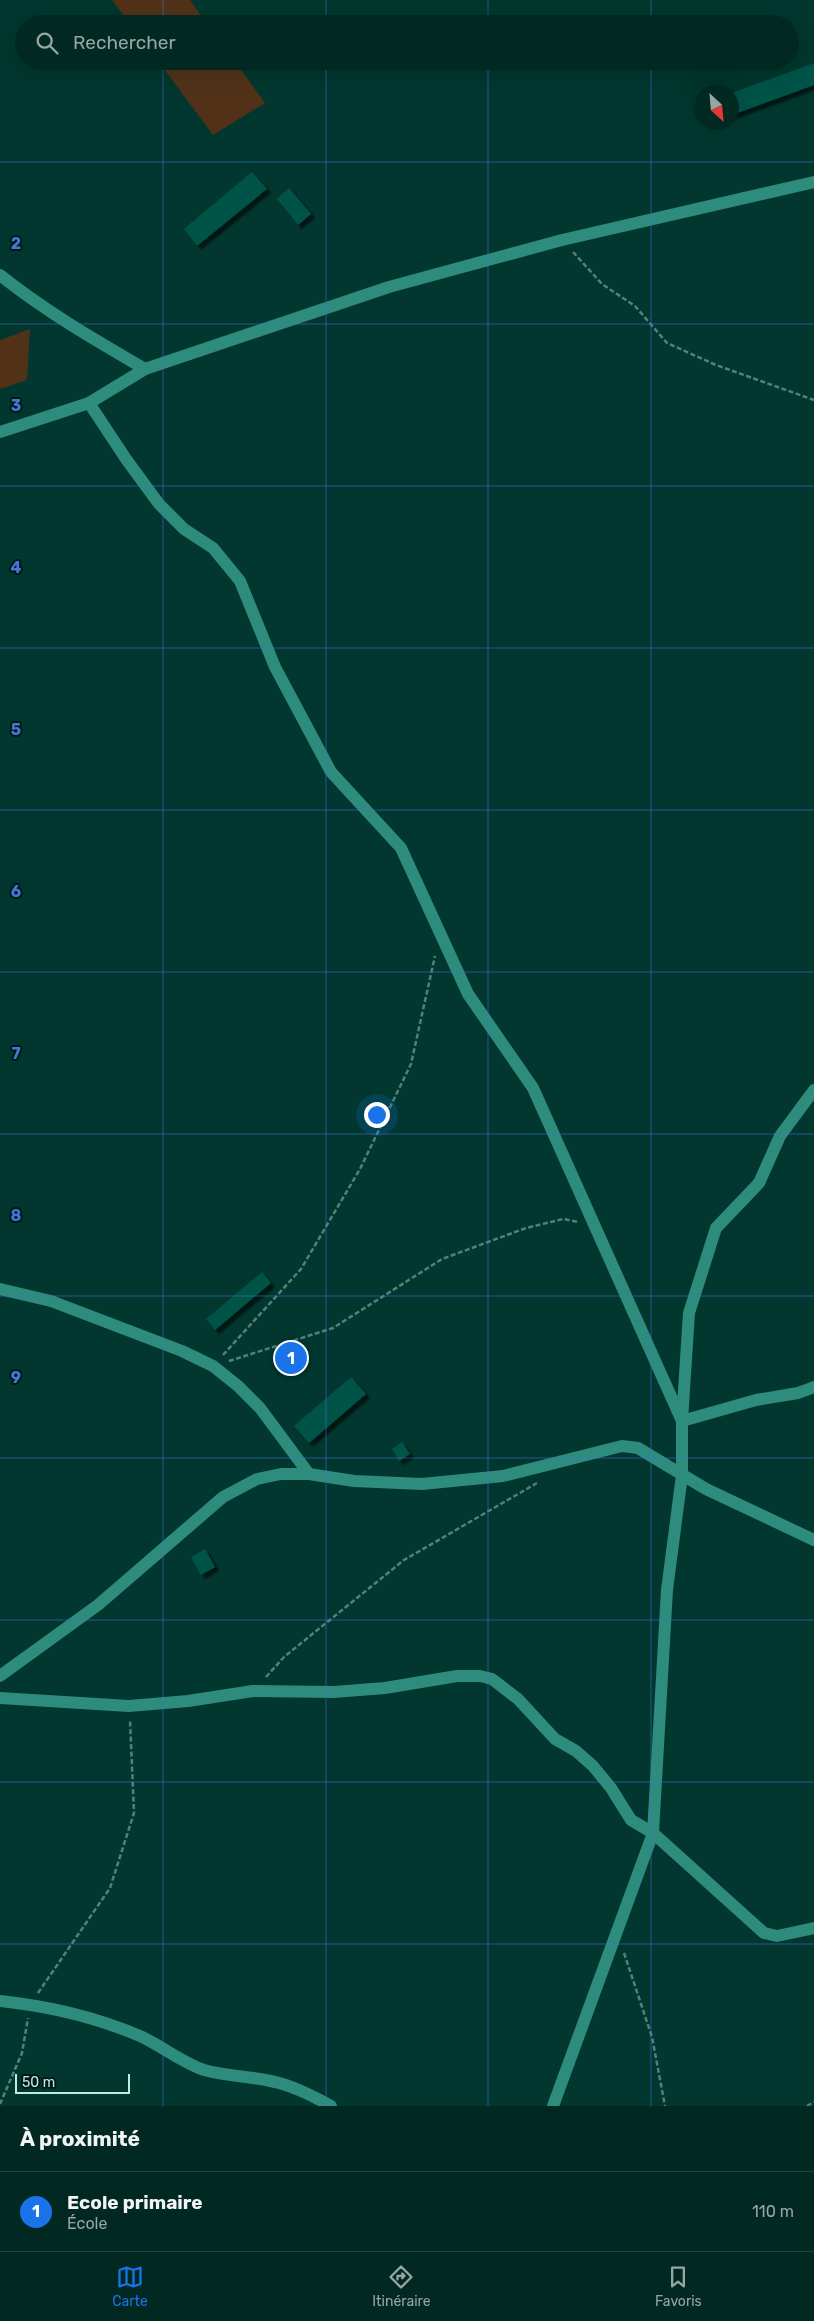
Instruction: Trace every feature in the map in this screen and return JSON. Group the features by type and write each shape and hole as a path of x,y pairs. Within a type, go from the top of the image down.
{"street":[{"path":"0,432 89,403 145,369 389,287 562,240 814,182"},
{"path":"0,275 75,328 145,369"},
{"path":"89,403 126,459 160,504 184,528 213,548 240,581 275,667 331,772 401,848 468,994 533,1088 682,1421"},
{"path":"554,2106 653,1833 667,1590 682,1475 682,1421 689,1313 716,1228 759,1183 780,1136 814,1090"},
{"path":"0,1289 51,1301 182,1351 213,1366 238,1386 260,1408 309,1474"},
{"path":"682,1421 756,1400 798,1393 814,1387"},
{"path":"0,1676 98,1605 223,1497 257,1479 281,1474 309,1474 354,1481 422,1484 503,1476 622,1446 638,1448 706,1489 814,1540"},
{"path":"0,1698 129,1706 188,1701 253,1691 385,1688 457,1676 480,1676 492,1679 518,1699 555,1739 576,1752 593,1766 611,1788 631,1820 653,1833 764,1933 777,1936 814,1928"},
{"path":"0,2001 30,2004 73,2014 141,2037 203,2069 278,2083 303,2091 332,2106"}],"path":[{"path":"562,240 602,284 635,306 667,342 716,365 814,400"},
{"path":"213,1366 301,1269 360,1169 410,1064 440,933"},
{"path":"213,1366 333,1328 442,1259 526,1228 562,1219 593,1225"},
{"path":"253,1691 284,1657 404,1560 544,1478"},
{"path":"0,2104 22,2052 30,2004 110,1888 113,1879 134,1813 129,1706"},
{"path":"617,1932 652,2037 665,2106"},
{"path":"807,2106 814,2102"}],"shaded area":[{"path":"112,0 190,0 201,15 123,15"},
{"path":"165,70 241,70 265,103 213,135"},
{"path":"30,329 27,380 0,389 0,340"}],"building":[{"path":"814,63 814,85 739,112 739,90"},
{"path":"252,172 267,189 197,246 184,229"},
{"path":"289,188 311,214 298,225 277,199"},
{"path":"262,1272 271,1283 215,1330 206,1319"},
{"path":"351,1377 366,1394 309,1443 294,1426"},
{"path":"402,1442 410,1454 399,1461 392,1449"},
{"path":"205,1549 215,1567 201,1575 191,1557"}],"place":[{"name":"Ecole primaire","path":"291,1358"}]}
